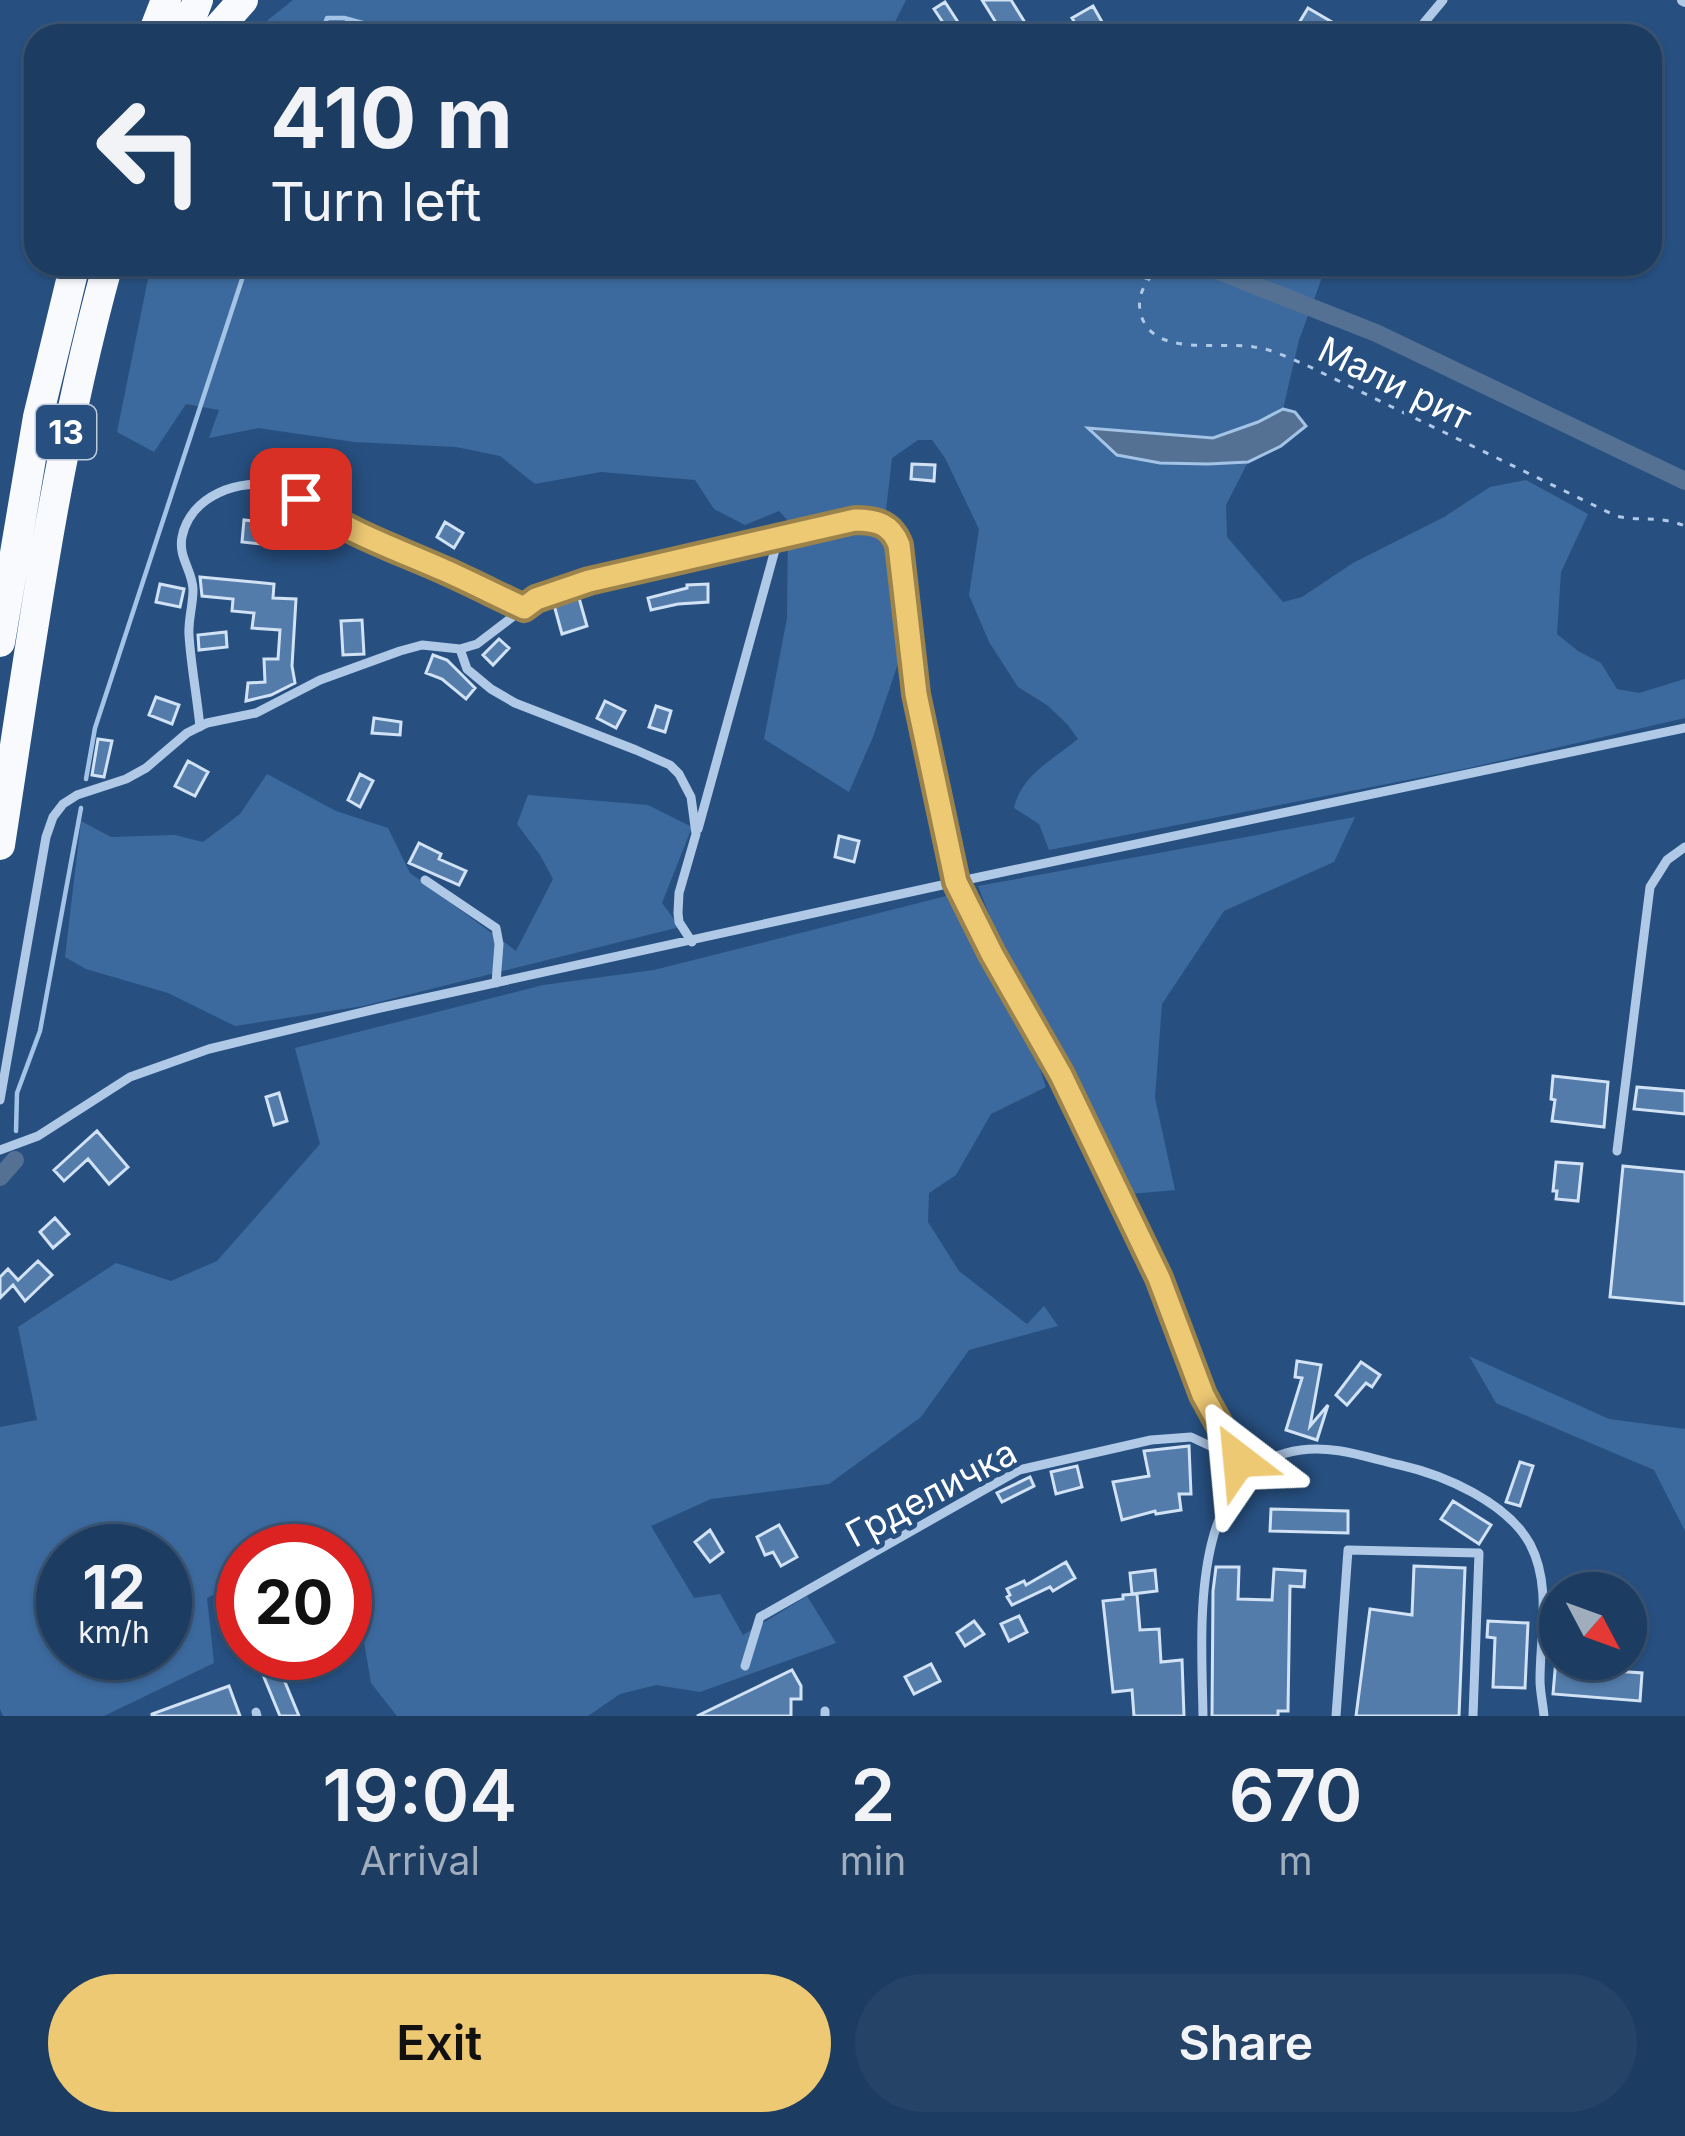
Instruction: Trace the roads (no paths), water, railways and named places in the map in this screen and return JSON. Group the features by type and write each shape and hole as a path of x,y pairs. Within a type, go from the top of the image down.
{"highway":[{"path":"222,24 243,0"},
{"name":"13","path":"0,642 38,417 72,276"},
{"name":"13","path":"0,845 51,512 105,276"}],"lane":[{"path":"1422,24 1443,0"},
{"path":"200,727 188,632 192,578 182,558 182,535 209,498 230,488 253,484 278,488 356,534 524,608"},
{"path":"0,1100 46,837 63,804 146,768 187,733 256,713 320,680 400,651 477,644 536,599 664,562 872,520 894,532 899,545 916,694 956,882 1061,1075 1159,1278 1203,1395 1239,1460"},
{"path":"692,942 679,922 679,893 778,539"},
{"path":"460,649 467,669 515,704 670,765 691,797 696,834"},
{"path":"1,1146 49,1130 130,1077 186,1056 380,1008 1685,728"},
{"path":"1617,1151 1650,887 1667,860 1685,847"},
{"path":"425,880 496,928 500,944 496,983"},
{"name":"Грделичка","path":"745,1666 760,1617 1019,1470 1151,1439 1191,1437 1252,1470"},
{"path":"1203,1716 1202,1617 1206,1562 1215,1524 1252,1470 1271,1458 1325,1449 1422,1470 1459,1485 1519,1528 1531,1546 1544,1592 1540,1683 1544,1716"},
{"path":"1336,1716 1348,1550 1479,1553 1473,1716"}],"waterway":[{"path":"325,24 327,18 366,24"},
{"path":"86,779 95,728 243,276"},
{"path":"1231,276 1376,333 1685,481"},
{"path":"16,1131 17,1093 40,1031 81,808"},
{"path":"0,1177 15,1160"}]}
